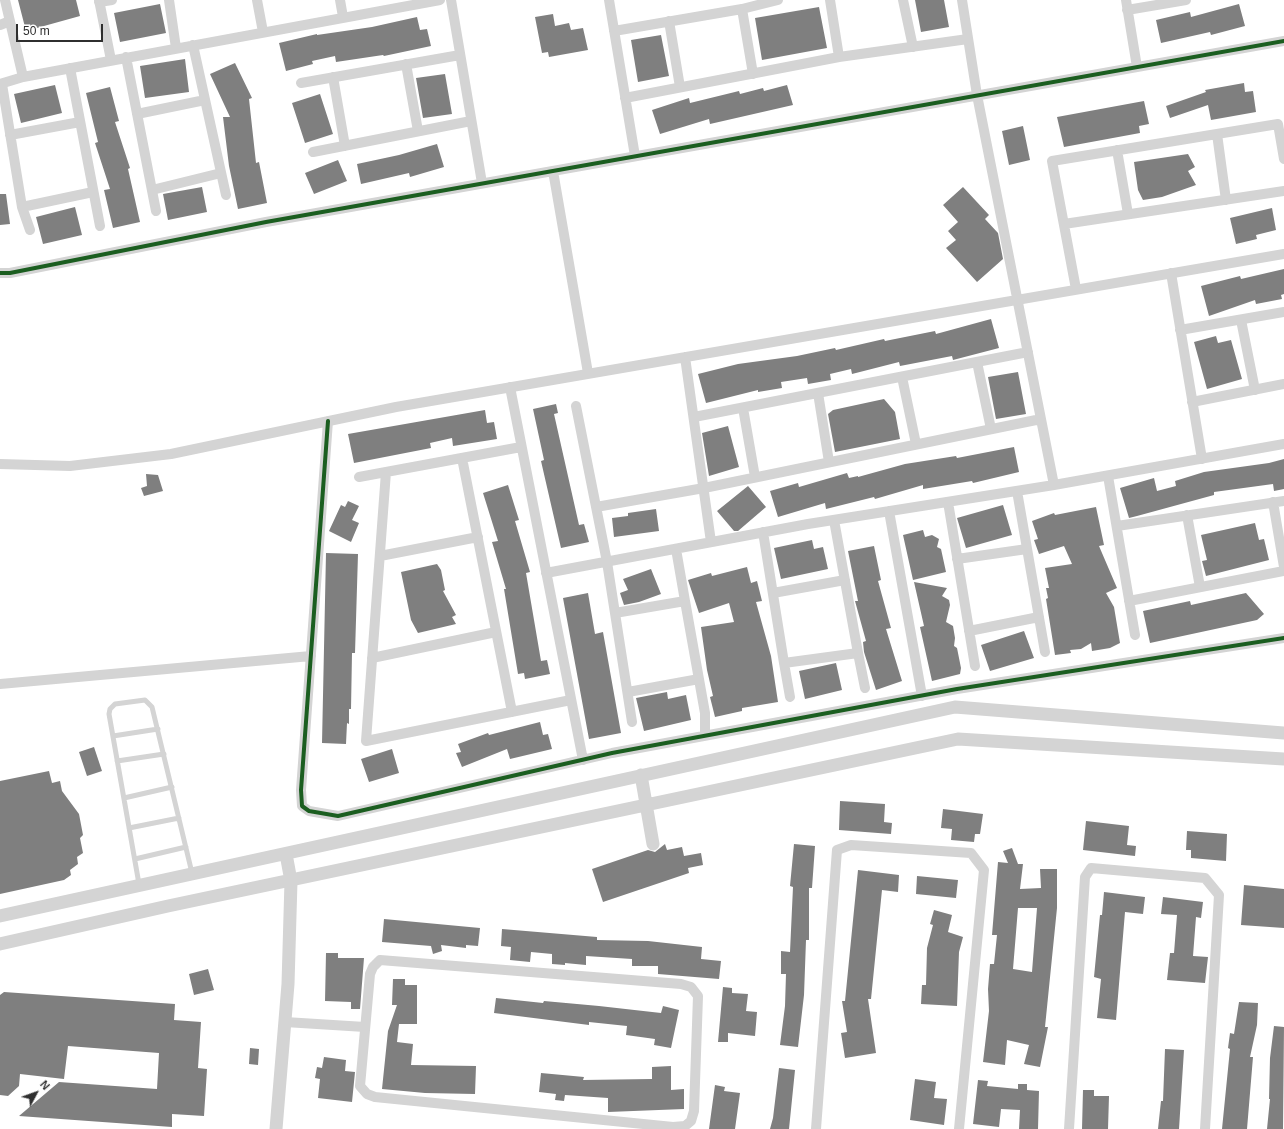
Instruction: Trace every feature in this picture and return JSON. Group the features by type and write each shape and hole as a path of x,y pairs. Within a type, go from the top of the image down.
{"street":[{"path":"5,0 5,23 23,77"},
{"path":"111,60 99,1 112,0"},
{"path":"169,0 176,48"},
{"path":"257,0 262,32"},
{"path":"340,0 343,17"},
{"path":"30,230 22,207 1,84 23,77 126,57 421,2 440,0"},
{"path":"451,0 482,184"},
{"path":"609,0 635,156"},
{"path":"614,31 742,9 778,0"},
{"path":"830,0 839,57"},
{"path":"904,0 913,47"},
{"path":"962,0 977,96 1054,485"},
{"path":"1137,67 1126,5 1180,0"},
{"path":"742,9 753,74"},
{"path":"670,21 680,87"},
{"path":"625,98 839,57 968,39"},
{"path":"0,273 15,272 266,222 1284,41"},
{"path":"193,45 226,195"},
{"path":"301,83 460,55"},
{"path":"126,57 156,211"},
{"path":"406,64 418,131"},
{"path":"70,68 100,226"},
{"path":"333,77 345,146"},
{"path":"137,114 205,100"},
{"path":"313,152 471,121"},
{"path":"10,135 80,122"},
{"path":"1076,289 1052,161 1278,124 1284,159"},
{"path":"1217,134 1226,200"},
{"path":"1117,150 1128,214"},
{"path":"552,171 588,374"},
{"path":"152,190 221,173"},
{"path":"1064,224 1284,191"},
{"path":"22,207 93,192"},
{"path":"0,464 70,466 171,454 328,421 510,387 1284,254"},
{"path":"1171,274 1202,459"},
{"path":"1180,330 1284,312"},
{"path":"1241,320 1255,390"},
{"path":"694,417 1028,352"},
{"path":"685,357 711,542"},
{"path":"977,362 991,429"},
{"path":"902,377 916,444"},
{"path":"1192,402 1284,384"},
{"path":"510,387 583,760"},
{"path":"818,393 829,462"},
{"path":"576,406 607,562 632,722"},
{"path":"743,408 755,477"},
{"path":"596,507 704,488 1041,419"},
{"path":"328,421 301,790 302,806 309,811 338,816 583,760 705,736 922,696 1284,638"},
{"path":"546,573 763,532 1108,476 1284,444"},
{"path":"358,477 521,446"},
{"path":"462,458 512,712"},
{"path":"386,472 366,741 571,700"},
{"path":"1108,476 1134,635"},
{"path":"1017,491 1045,652"},
{"path":"1117,526 1284,501"},
{"path":"948,502 975,666"},
{"path":"1273,502 1284,567"},
{"path":"889,511 922,696"},
{"path":"1188,515 1200,588"},
{"path":"834,520 865,688"},
{"path":"763,532 790,697"},
{"path":"380,556 478,537"},
{"path":"676,549 705,713 705,736"},
{"path":"957,559 1027,549"},
{"path":"664,551 680,568"},
{"path":"1129,601 1284,571"},
{"path":"773,593 845,580"},
{"path":"615,613 685,601"},
{"path":"969,631 1039,617"},
{"path":"372,658 496,632"},
{"path":"784,663 858,652"},
{"path":"0,684 311,656"},
{"path":"628,692 699,679"},
{"path":"0,916 955,707 1284,732"},
{"path":"0,944 168,906 958,739 1284,759"},
{"path":"641,775 653,844"},
{"path":"816,1129 837,850 851,845 971,853 984,870 959,1129"},
{"path":"276,1129 288,984 291,881 286,854"},
{"path":"1069,1129 1085,877 1091,868 1205,878 1219,895 1205,1129"},
{"path":"380,960 691,986 698,996 694,1111 691,1121 685,1126 673,1127 375,1098 367,1094 360,1086 365,1027 370,974 373,967 380,960"},
{"path":"285,1022 365,1027"}],"lane":[{"path":"140,886 109,714 110,709 115,704 145,700 152,707 192,874"},
{"path":"113,736 158,729"},
{"path":"117,761 164,754"},
{"path":"124,798 172,787"},
{"path":"129,828 179,818"},
{"path":"135,859 186,847"}],"building":[{"path":"18,0 76,0 80,16 26,31"},
{"path":"915,0 944,0 949,27 921,32"},
{"path":"160,4 166,33 120,42 114,13"},
{"path":"1239,4 1245,26 1211,35 1210,32 1161,43 1156,20 1190,12 1191,17"},
{"path":"819,7 827,48 762,60 755,18"},
{"path":"553,14 555,26 569,23 571,30 583,28 588,50 549,57 548,52 542,53 535,17"},
{"path":"417,17 420,30 427,29 431,46 384,56 336,62 335,56 312,61 313,64 286,71 279,43 317,34 372,27"},
{"path":"661,35 669,76 638,82 631,40"},
{"path":"185,59 189,92 145,98 140,66"},
{"path":"235,63 252,98 249,99 256,163 259,162 267,203 238,209 229,166 223,117 230,117 210,74"},
{"path":"445,74 452,114 423,118 416,78"},
{"path":"1244,83 1245,92 1253,91 1256,112 1211,120 1208,105 1170,118 1166,106 1206,92 1205,90"},
{"path":"55,85 62,113 21,123 14,94"},
{"path":"787,85 793,105 710,124 709,119 660,134 652,110 689,98 690,103 739,91 740,94 763,88 764,91"},
{"path":"110,87 119,121 115,122 130,168 128,169 140,222 113,228 104,190 110,189 95,143 98,142 86,93"},
{"path":"320,94 333,134 305,143 292,103"},
{"path":"1144,101 1149,124 1139,126 1140,133 1064,147 1057,117"},
{"path":"1023,126 1030,160 1009,165 1002,131"},
{"path":"437,144 444,167 410,177 409,173 361,184 357,164 399,155"},
{"path":"1188,154 1195,167 1188,171 1196,185 1162,197 1143,200 1138,190 1134,162"},
{"path":"338,160 347,181 314,194 305,173"},
{"path":"202,187 207,212 168,220 163,194"},
{"path":"963,187 989,215 985,219 998,233 1003,259 977,282 946,248 956,240 948,231 958,222 943,205"},
{"path":"0,194 6,194 10,224 0,225"},
{"path":"75,207 82,235 43,244 36,217"},
{"path":"1272,208 1276,230 1256,235 1257,239 1236,244 1230,218"},
{"path":"1284,269 1284,294 1281,295 1282,299 1256,304 1255,300 1209,316 1201,286 1240,276 1241,279"},
{"path":"991,319 999,348 953,360 952,356 900,366 899,362 852,374 851,369 830,374 831,380 808,384 807,378 781,382 782,388 758,392 758,390 706,403 698,374 738,364 797,356 835,348 836,350 884,339 885,341 935,331 936,334"},
{"path":"1216,336 1218,343 1231,340 1242,379 1207,389 1194,342"},
{"path":"1018,372 1026,414 996,419 988,377"},
{"path":"884,399 895,412 900,439 835,452 828,414 833,410"},
{"path":"556,404 558,413 554,414 579,525 584,524 589,542 561,548 541,461 544,460 533,409"},
{"path":"485,410 487,423 494,422 497,439 453,446 452,438 430,443 431,448 354,463 348,434"},
{"path":"728,426 739,467 709,476 702,433"},
{"path":"1014,447 1019,472 973,483 972,481 923,489 923,485 875,499 874,497 826,509 825,503 778,517 770,491 798,483 799,487 847,473 849,478 858,477 905,464 956,456 957,458"},
{"path":"1284,459 1284,489 1274,491 1273,484 1214,492 1214,495 1129,518 1120,488 1154,478 1157,491 1176,486 1175,481 1204,472 1269,463"},
{"path":"146,474 158,475 163,491 144,496 141,488 147,486"},
{"path":"508,485 519,520 515,521 530,572 526,573 541,661 547,660 550,674 525,679 524,673 518,674 504,589 506,589 492,542 498,541 483,493"},
{"path":"748,486 766,507 738,531 734,531 717,511"},
{"path":"348,501 359,506 352,520 359,523 351,542 329,531 341,505 345,507"},
{"path":"1003,505 1012,535 966,548 957,518"},
{"path":"1096,507 1104,545 1099,546 1117,588 1106,593 1114,607 1120,643 1110,648 1092,651 1091,643 1081,649 1070,650 1071,653 1055,655 1046,599 1048,598 1046,588 1049,588 1045,568 1072,564 1064,546 1039,554 1034,540 1038,539 1032,521 1054,513 1055,515"},
{"path":"656,509 659,531 614,537 612,518 628,516 628,513"},
{"path":"1255,523 1259,540 1264,539 1269,560 1206,576 1202,561 1207,560 1201,535"},
{"path":"923,530 925,537 932,535 939,539 937,547 941,549 946,572 913,580 903,535"},
{"path":"812,540 814,549 823,547 828,569 781,579 774,548"},
{"path":"874,546 881,580 878,581 891,628 886,629 902,681 876,690 864,652 863,642 866,641 855,601 858,601 848,551"},
{"path":"326,553 358,554 355,653 352,653 351,709 349,709 349,724 347,723 346,744 322,743"},
{"path":"437,564 441,570 445,590 443,591 456,615 452,617 456,624 418,633 411,620 401,572"},
{"path":"747,567 751,583 757,581 762,601 756,602 771,656 778,702 742,708 742,711 715,717 710,697 713,696 707,670 701,627 734,622 729,603 699,613 688,580 711,573 712,576"},
{"path":"651,569 661,594 639,602 624,605 620,593 628,590 623,579"},
{"path":"914,582 947,588 942,596 949,600 950,605 946,622 953,626 955,638 954,646 957,648 961,668 960,674 932,681 920,627 924,626"},
{"path":"588,593 595,634 603,632 621,733 589,739 563,598"},
{"path":"1246,593 1264,614 1257,620 1150,643 1143,611 1190,601 1191,605"},
{"path":"1024,631 1034,658 990,671 981,645"},
{"path":"836,663 842,690 805,699 799,671"},
{"path":"667,692 668,699 686,695 691,720 644,731 636,698"},
{"path":"540,722 543,735 548,734 552,749 510,759 507,749 462,767 456,753 461,752 458,744 488,733 489,735"},
{"path":"94,747 102,771 87,776 79,752"},
{"path":"392,749 399,773 369,782 361,759"},
{"path":"49,771 52,783 60,781 62,791 79,814 83,835 80,838 83,853 77,857 78,864 70,870 71,875 64,880 0,894 0,781"},
{"path":"840,801 885,804 884,822 892,823 891,834 839,830"},
{"path":"943,809 983,814 980,834 975,834 974,842 951,840 952,829 941,828"},
{"path":"1086,821 1129,826 1127,845 1136,846 1135,856 1083,850"},
{"path":"1187,831 1227,834 1226,861 1191,858 1191,850 1186,850"},
{"path":"665,844 667,850 682,847 684,856 701,853 703,865 688,868 689,873 603,902 592,869 648,850 655,852"},
{"path":"794,844 815,846 812,888 809,888 809,940 806,940 804,995 798,1047 780,1045 785,1006 786,974 781,974 781,951 790,952 793,887 790,886"},
{"path":"1012,848 1018,864 1023,864 1020,889 1041,888 1040,869 1057,869 1057,908 1045,1027 1048,1027 1040,1067 1024,1064 1029,1045 1007,1040 1005,1065 983,1062 989,1011 988,989 990,964 994,964 997,935 992,935 998,862 1008,863 1003,851","holes":["1018,908 1037,908 1032,972 1013,969"]},
{"path":"858,870 899,875 898,892 882,890 871,999 868,999 876,1053 845,1058 841,1033 847,1032 842,1001 845,1001"},
{"path":"917,876 958,880 956,898 916,894"},
{"path":"1244,885 1284,889 1284,928 1241,925"},
{"path":"1104,892 1145,897 1143,914 1125,912 1116,1020 1097,1018 1101,979 1094,977 1100,915 1102,915"},
{"path":"1163,897 1203,902 1201,918 1196,917 1193,956 1208,957 1205,983 1167,980 1170,953 1174,953 1177,915 1161,914"},
{"path":"934,910 952,915 948,932 963,937 959,952 957,1006 921,1004 922,985 926,985 927,948 933,925 930,924"},
{"path":"384,919 480,928 478,946 466,945 466,948 441,945 442,951 433,954 431,946 382,942"},
{"path":"502,929 597,937 597,940 648,941 702,947 701,959 721,961 719,979 658,974 658,966 632,966 632,959 586,956 586,965 565,963 565,965 552,964 552,954 531,952 530,962 510,960 511,947 501,946"},
{"path":"326,953 338,953 338,958 364,958 360,1009 351,1009 351,1002 325,1001"},
{"path":"208,969 214,990 194,995 189,974"},
{"path":"393,979 405,979 405,985 417,985 417,1024 399,1024 397,1042 413,1044 411,1065 476,1066 475,1094 425,1093 382,1089 388,1031 397,1005 392,1005"},
{"path":"723,987 732,988 732,993 748,994 746,1011 757,1012 755,1036 728,1033 728,1042 718,1042"},
{"path":"4,992 175,1004 174,1020 201,1022 198,1068 207,1069 204,1116 172,1114 172,1127 19,1116 59,1082 157,1089 159,1053 68,1046 64,1079 20,1074 19,1086 8,1096 0,1095 0,995"},
{"path":"496,998 543,1003 544,1001 599,1006 661,1013 663,1006 679,1010 671,1048 654,1045 655,1039 626,1035 627,1026 589,1022 589,1025 494,1013"},
{"path":"1239,1002 1258,1003 1257,1025 1250,1057 1253,1057 1247,1129 1222,1129 1230,1049 1228,1048 1230,1033 1234,1034"},
{"path":"1274,1026 1284,1027 1283,1129 1267,1129 1270,1099 1270,1058"},
{"path":"250,1048 259,1049 258,1065 249,1064"},
{"path":"1165,1049 1184,1050 1179,1129 1158,1129 1161,1101 1163,1101"},
{"path":"324,1057 346,1060 345,1071 355,1072 352,1102 318,1098 320,1079 315,1078 317,1067 322,1068"},
{"path":"671,1066 671,1090 684,1089 684,1109 608,1112 608,1098 565,1095 564,1101 555,1100 556,1094 539,1092 541,1073 584,1077 583,1080 652,1079 652,1067"},
{"path":"779,1068 795,1070 789,1129 770,1129 773,1118"},
{"path":"915,1079 936,1082 934,1098 947,1099 944,1125 910,1120"},
{"path":"978,1080 988,1081 987,1086 1018,1089 1018,1084 1027,1084 1027,1090 1039,1091 1038,1129 1019,1129 1020,1110 1001,1109 999,1127 973,1124"},
{"path":"715,1085 725,1087 724,1091 740,1093 735,1129 709,1129"},
{"path":"1083,1090 1094,1090 1094,1096 1109,1096 1108,1129 1082,1129"}],"cycle path":[{"path":"0,273 10,273 266,222 1284,41"},
{"path":"328,421 301,790 302,806 309,811 338,816 612,753 957,689 1284,638"}]}
